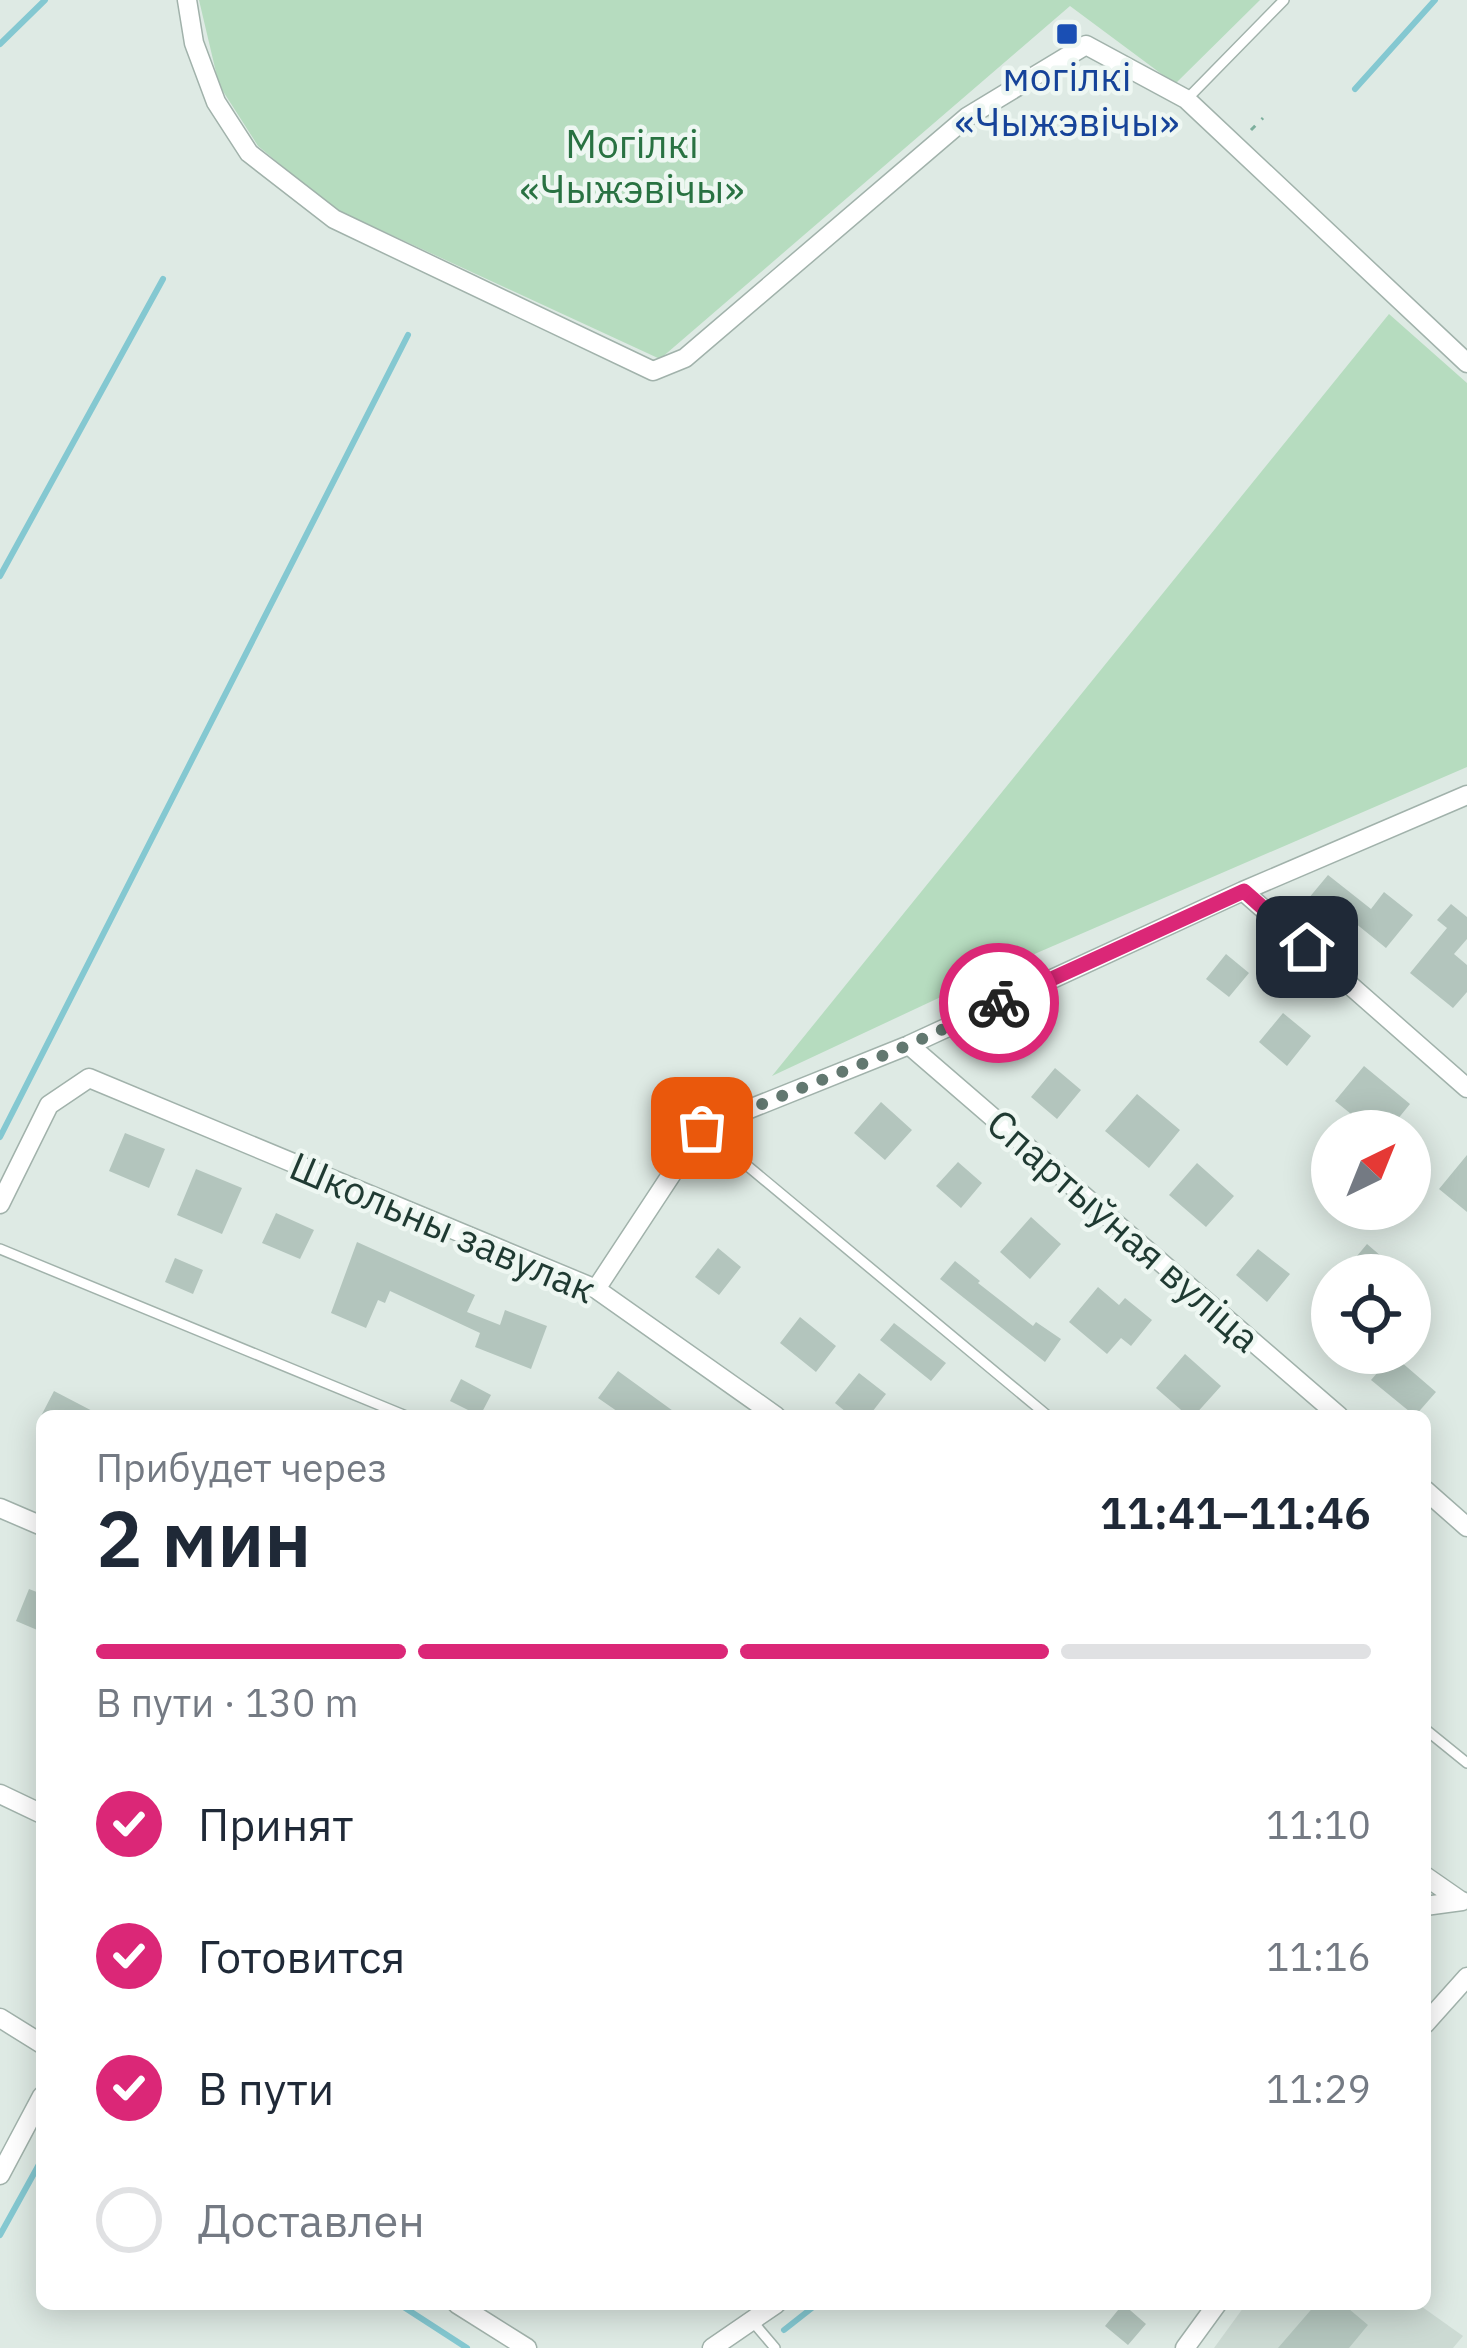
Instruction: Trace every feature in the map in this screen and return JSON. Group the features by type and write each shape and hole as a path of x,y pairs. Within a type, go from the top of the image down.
{"street":[{"path":"187,0 194,43 216,102 249,153 334,219 653,371 685,358 967,117 1086,45 1186,99 1467,363"},
{"path":"596,1289 702,1128 909,1045 1467,795"},
{"path":"1244,891 1467,1088"},
{"name":"Спартыўная вуліца","path":"909,1045 1332,1410"},
{"name":"Школьны завулак","path":"0,1204 49,1105 88,1078 596,1289 767,1410"},
{"path":"1431,1495 1467,1527"},
{"path":"0,1508 36,1523"},
{"path":"0,1795 36,1811"},
{"path":"1431,1880 1464,1901"},
{"path":"1431,1905 1464,1901"},
{"path":"1431,2017 1467,1977"},
{"path":"0,2018 36,2040"},
{"path":"0,2175 36,2107"},
{"path":"467,2310 527,2348"},
{"path":"720,2346 768,2310"},
{"path":"1185,2348 1212,2310"}],"lane":[{"path":"1186,99 1284,0"},
{"path":"702,1128 1041,1410"},
{"path":"0,1249 391,1410"},
{"path":"1431,1734 1467,1763"},
{"path":"753,2322 775,2348"}],"path":[{"path":"1238,145 1263,118"}],"shaded area":[{"path":"1242,2310 1426,2310 1463,2336 1453,2348 1214,2348"}],"green space":[{"name":"Могілкі «Чыжэвічы»","path":"199,0 1260,0 1175,84 1070,6 660,359 333,208 258,146 219,85"},
{"path":"1389,314 1467,383 1467,767 1007,966 772,1076"}],"building":[{"path":"1328,875 1371,909 1384,892 1413,915 1386,948 1339,910 1332,918 1308,899"},
{"path":"1451,904 1467,917 1467,939 1454,954 1467,965 1467,992 1453,1008 1410,973 1447,928 1437,920"},
{"path":"1226,954 1249,973 1229,997 1206,979"},
{"path":"1283,1013 1311,1036 1287,1066 1259,1042"},
{"path":"1364,1066 1410,1104 1405,1110 1346,1110 1335,1101"},
{"path":"1055,1068 1081,1090 1057,1119 1031,1097"},
{"path":"1137,1094 1180,1130 1149,1168 1105,1131"},
{"path":"881,1102 912,1130 885,1160 854,1133"},
{"path":"125,1133 165,1149 149,1188 109,1171"},
{"path":"1467,1155 1467,1212 1439,1189"},
{"path":"958,1162 982,1183 961,1208 936,1186"},
{"path":"1197,1163 1234,1196 1206,1227 1169,1195"},
{"path":"196,1169 242,1188 222,1234 177,1215"},
{"path":"276,1213 314,1230 300,1259 262,1243"},
{"path":"1031,1217 1061,1244 1030,1279 1000,1252"},
{"path":"357,1242 475,1295 467,1312 500,1325 505,1310 547,1326 531,1369 475,1347 480,1333 390,1291 385,1303 378,1300 366,1328 331,1313"},
{"path":"1367,1244 1379,1254 1359,1254"},
{"path":"718,1248 741,1267 719,1295 695,1277"},
{"path":"1258,1249 1290,1274 1267,1302 1236,1275"},
{"path":"175,1258 203,1270 193,1294 165,1282"},
{"path":"955,1261 1033,1326 1036,1322 1061,1339 1045,1362 940,1279"},
{"path":"1098,1287 1119,1305 1125,1298 1152,1320 1131,1346 1121,1338 1107,1354 1069,1322"},
{"path":"800,1317 836,1346 816,1372 780,1343"},
{"path":"894,1323 946,1363 931,1381 880,1340"},
{"path":"1185,1354 1221,1386 1199,1410 1181,1410 1156,1388"},
{"path":"618,1371 672,1410 615,1410 598,1398"},
{"path":"859,1373 886,1394 874,1410 844,1410 835,1403"},
{"path":"1376,1374 1415,1374 1436,1392 1420,1410 1408,1410 1371,1380"},
{"path":"461,1379 491,1395 483,1410 468,1410 450,1401"},
{"path":"54,1391 90,1410 44,1410"},
{"path":"29,1589 36,1592 36,1629 16,1621"},
{"path":"1118,2310 1130,2310 1146,2324 1128,2345 1105,2326"},
{"path":"1311,2310 1350,2310 1368,2325 1349,2348 1278,2348"}],"waterway":[{"path":"0,44 45,0"},
{"path":"1355,89 1435,0"},
{"path":"0,576 163,279"},
{"path":"0,1137 408,335"},
{"path":"0,2235 36,2170"},
{"path":"408,2310 467,2348"},
{"path":"784,2330 809,2310"}],"way so far":[{"path":"702,1128 909,1045 999,1003"}],"place":[{"name":"могілкі «Чыжэвічы»","path":"1067,34"}],"route":[{"path":"999,1003 1244,891 1307,947"}]}
